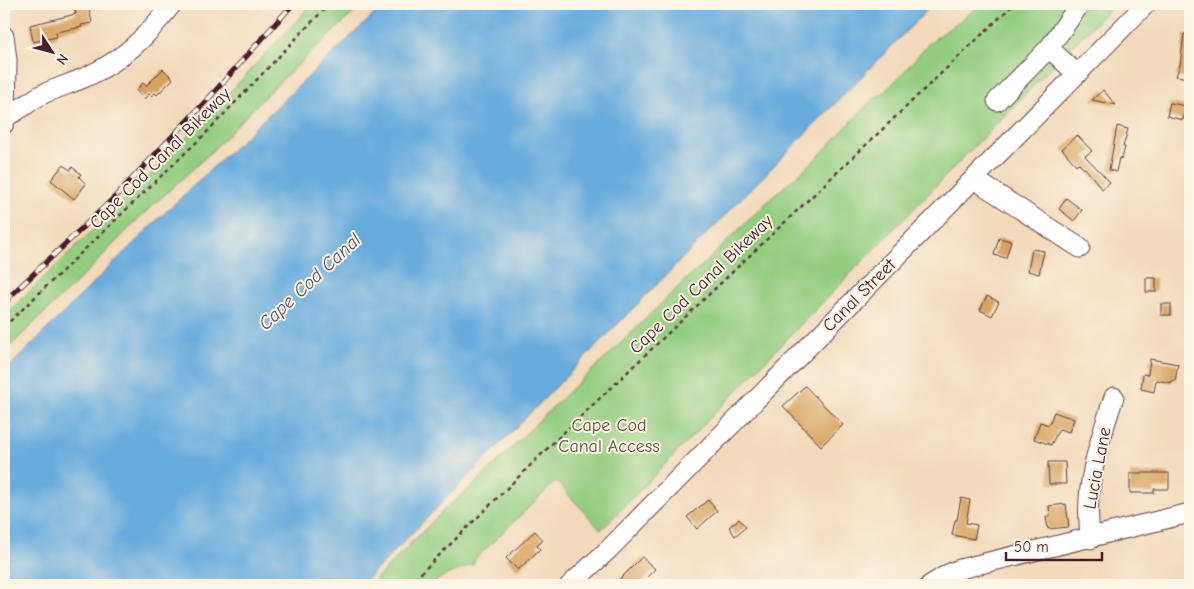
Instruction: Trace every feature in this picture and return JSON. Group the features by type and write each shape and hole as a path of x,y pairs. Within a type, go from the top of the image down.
{"street":[{"path":"4,119 42,94 87,77 119,60 133,49 153,28 172,4"},
{"path":"997,101 1049,48 1080,4"},
{"name":"Canal Street","path":"570,585 634,524 1146,4"},
{"path":"4,36 7,60 4,119"},
{"path":"1049,48 1077,74"},
{"path":"974,179 1080,248"},
{"name":"Lucia Lane","path":"1091,538 1088,518 1090,485 1114,397"},
{"path":"930,585 960,569 1190,513"}],"path":[{"name":"Cape Cod Canal Bikeway","path":"4,327 205,134 329,4"},
{"name":"Cape Cod Canal Bikeway","path":"409,585 563,433 1014,4"}],"green space":[{"path":"312,4 363,4 270,91 207,156 140,217 85,274 4,352 4,316 151,174"},
{"name":"Cape Cod Canal Access","path":"982,4 1115,4 601,530 556,481 474,560 474,564 444,576 429,585 370,585 448,506 476,483 569,391 608,356 768,201 816,159 872,100 883,93 902,74 928,44"}],"water":[{"name":"Cape Cod Canal","path":"385,4 933,4 361,585 4,585 4,372 148,229"}],"building":[{"path":"73,4 88,4 92,23 56,32 57,37 33,42 30,25 76,14"},
{"path":"1184,34 1190,34 1188,78 1176,76 1180,65"},
{"path":"163,69 173,79 157,95 155,93 151,96 149,94 144,99 136,90 143,83 146,86"},
{"path":"1103,90 1116,105 1092,100"},
{"path":"1170,103 1186,106 1183,120 1167,116"},
{"path":"1117,126 1128,129 1122,159 1119,158 1116,172 1109,170"},
{"path":"1077,135 1092,151 1085,156 1110,182 1102,189 1085,168 1078,163 1076,165 1062,149"},
{"path":"63,165 70,170 72,167 81,174 79,177 86,184 74,199 51,180"},
{"path":"1066,198 1082,210 1074,221 1059,209"},
{"path":"999,238 1011,241 1006,258 994,255"},
{"path":"1032,249 1044,251 1039,274 1028,271"},
{"path":"1146,278 1156,278 1156,292 1146,292"},
{"path":"987,296 999,302 992,316 980,310"},
{"path":"1161,304 1171,304 1171,315 1161,315"},
{"path":"1150,359 1178,364 1175,381 1171,381 1171,383 1156,380 1154,392 1141,389 1143,374 1148,375"},
{"path":"805,386 843,425 821,446 783,406"},
{"path":"1054,412 1074,419 1069,432 1059,429 1051,445 1034,439 1040,422 1049,425"},
{"path":"1048,462 1065,462 1066,484 1049,484"},
{"path":"1130,473 1169,473 1169,489 1154,489 1154,493 1130,493"},
{"path":"961,498 970,500 966,523 977,525 974,539 952,535"},
{"path":"708,500 717,511 697,529 687,517"},
{"path":"1066,504 1069,527 1048,529 1046,517 1050,516 1049,506"},
{"path":"739,519 746,527 735,536 729,527"},
{"path":"535,531 543,540 537,546 540,549 518,570 506,558"},
{"path":"642,557 655,569 639,585 614,585"}],"railway":[{"path":"4,302 114,198 209,98 293,4"}]}
